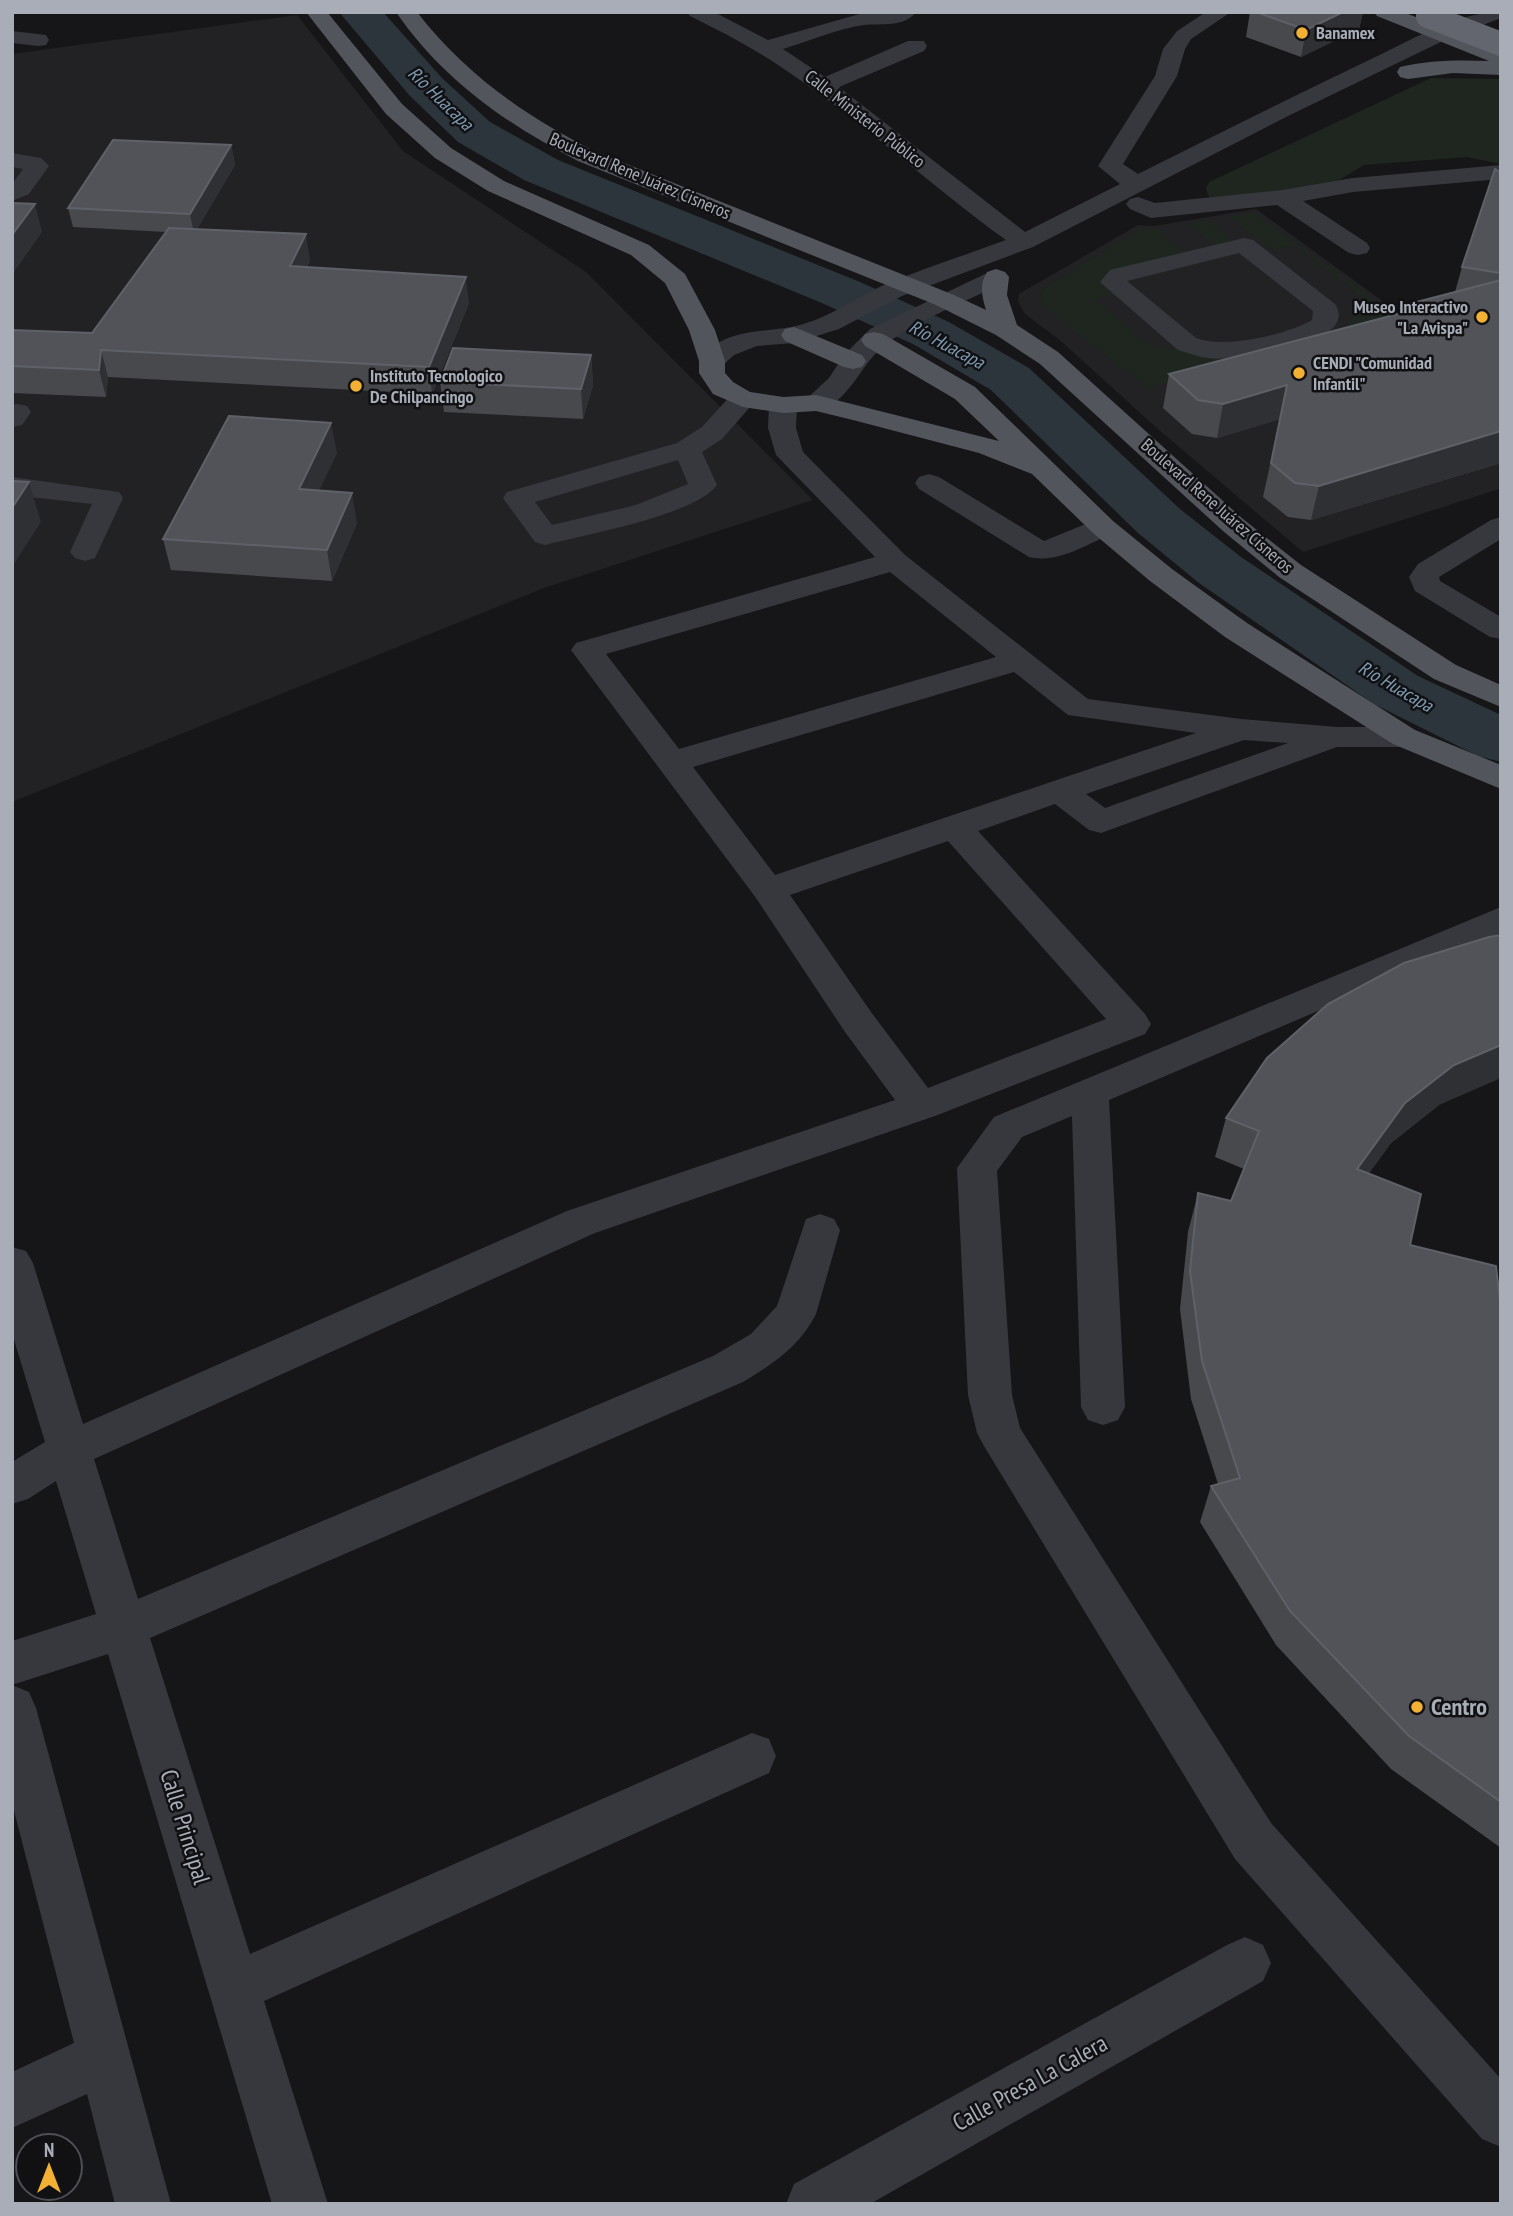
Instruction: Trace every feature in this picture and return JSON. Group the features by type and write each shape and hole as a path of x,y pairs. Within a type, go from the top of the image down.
{"highway":[{"path":"1440,21 1501,33"},
{"path":"1440,21 1501,44"}],"main road":[{"path":"316,12 394,109 443,153 496,186 640,250 676,279 702,330 712,361 712,373 723,388 743,399 783,405 816,402 989,447 1039,467"},
{"name":"Boulevard Rene Juárez Cisneros","path":"406,12 430,46 474,88 543,136 1005,329 1049,358 1233,525 1290,570 1445,672 1501,697"},
{"path":"1364,12 1391,37 1398,63 1501,68"},
{"path":"1384,12 1440,21 1470,45 1501,58"},
{"path":"894,283 950,271"},
{"path":"996,277 994,295 1005,329"},
{"path":"794,335 853,361"},
{"path":"877,337 965,393 1103,527 1161,575 1236,630 1404,737 1501,778"}],"street":[{"name":"Calle Ministerio Público","path":"697,12 768,47 825,85 984,215 1024,242"},
{"path":"768,47 863,19 885,20 906,12"},
{"path":"1198,253 1110,166 1104,159 1102,143 1116,128 1142,117 1166,76 1174,49 1184,35 1221,12"},
{"path":"1298,127 1398,63 1440,21 1497,12"},
{"path":"816,402 840,383 853,361 877,337 1141,199 1364,73 1470,45 1501,33"},
{"path":"12,37 38,40"},
{"path":"825,85 916,46"},
{"path":"1364,46 1398,63"},
{"path":"1335,61 1364,73"},
{"path":"12,160 37,166 20,189 12,194"},
{"path":"712,361 725,349 753,338 794,335 843,318 894,283 950,271 1141,199 1176,189 1224,164"},
{"path":"1141,199 1194,206 1282,197 1353,185 1492,172"},
{"path":"1282,197 1359,248"},
{"path":"1194,206 1242,243 1326,309 1325,323 1317,328 1226,353 1199,351 1113,282 1119,275 1242,243"},
{"path":"687,449 703,485 700,489 646,511 545,536 517,498 687,449 712,433 743,399"},
{"path":"783,405 782,428 790,456 895,561 1017,661 1080,724 1241,729 1338,737 1404,737"},
{"path":"929,484 1039,551 1049,550 1103,527"},
{"path":"12,486 109,498 85,552"},
{"path":"1501,526 1429,570 1424,577 1426,584 1501,630"},
{"path":"895,561 587,650 768,890 858,1022 921,1106"},
{"path":"672,762 1017,661"},
{"path":"768,890 1241,729"},
{"path":"1060,791 1101,822 1338,737"},
{"path":"12,1485 69,1450 581,1222 921,1106 1132,1024 954,826"},
{"path":"1501,919 1008,1127 977,1168 990,1395 999,1433 1253,1840 1501,2120"},
{"path":"1090,1093 1103,1407"},
{"path":"12,1663 124,1627 728,1369 766,1346 795,1314 820,1230"},
{"name":"Calle Principal","path":"12,1263 300,2204"},
{"path":"12,1708 143,2204"},
{"path":"234,1988 752,1756"},
{"name":"Calle Presa La Calera","path":"814,2204 1245,1963"},
{"path":"12,2101 104,2057"}],"shaded area":[{"name":"Instituto Tecnologico De Chilpancingo","path":"297,15 403,151 586,272 813,500 544,588 12,802 12,54"},
{"path":"1431,78 1501,79 1501,164 1467,157 1364,165 1334,183 1210,200 1206,188 1209,182"},
{"name":"CENDI \"Comunidad Infantil\"","path":"1256,209 1403,316 1501,362 1499,489 1303,552 1159,430 1062,342 1024,313 1018,301 1019,294 1138,225 1154,226"},
{"path":"1255,213 1400,318 1343,337 1362,297 1296,246 1270,249 1229,217"},
{"path":"1207,220 1234,242 1217,246 1187,224"},
{"path":"1143,228 1160,230 1185,253 1105,284 1109,296 1096,300 1150,346 1193,352 1237,365 1148,388 1042,306 1041,294 1045,287"}],"building":[{"path":"1256,12 1343,12 1306,30"},
{"path":"113,140 231,145 190,214 68,208"},
{"path":"1495,169 1501,173 1501,273 1462,267"},
{"path":"12,203 35,204 12,235"},
{"path":"169,228 306,234 290,266 466,277 429,367 101,350 99,370 12,366 12,330 92,333"},
{"path":"1501,280 1501,431 1319,486 1295,483 1271,463 1287,385 1223,404 1198,400 1169,374 1421,308 1413,303"},
{"path":"453,348 591,355 581,389 440,382"},
{"path":"229,416 331,423 299,489 352,493 327,550 163,539"},
{"path":"12,481 29,482 12,508"},
{"path":"1501,935 1501,1045 1454,1065 1405,1103 1357,1169 1421,1194 1410,1245 1496,1266 1501,1309 1501,1802 1409,1736 1290,1611 1211,1486 1240,1478 1202,1361 1190,1271 1198,1193 1231,1201 1259,1131 1226,1118 1267,1058 1328,1004 1404,963"}],"waterway":[{"name":"Río Huacapa","path":"360,12 426,87 474,132 541,170 842,293 931,333 1010,379 1159,521 1220,570 1396,690 1501,741"}],"place":[{"name":"Banamex","path":"1302,33"},
{"name":"Museo Interactivo \"La Avispa\"","path":"1482,317"},
{"name":"CENDI \"Comunidad Infantil\"","path":"1299,373"},
{"name":"Instituto Tecnologico De Chilpancingo","path":"356,386"},
{"name":"Centro","path":"1417,1707"}]}
